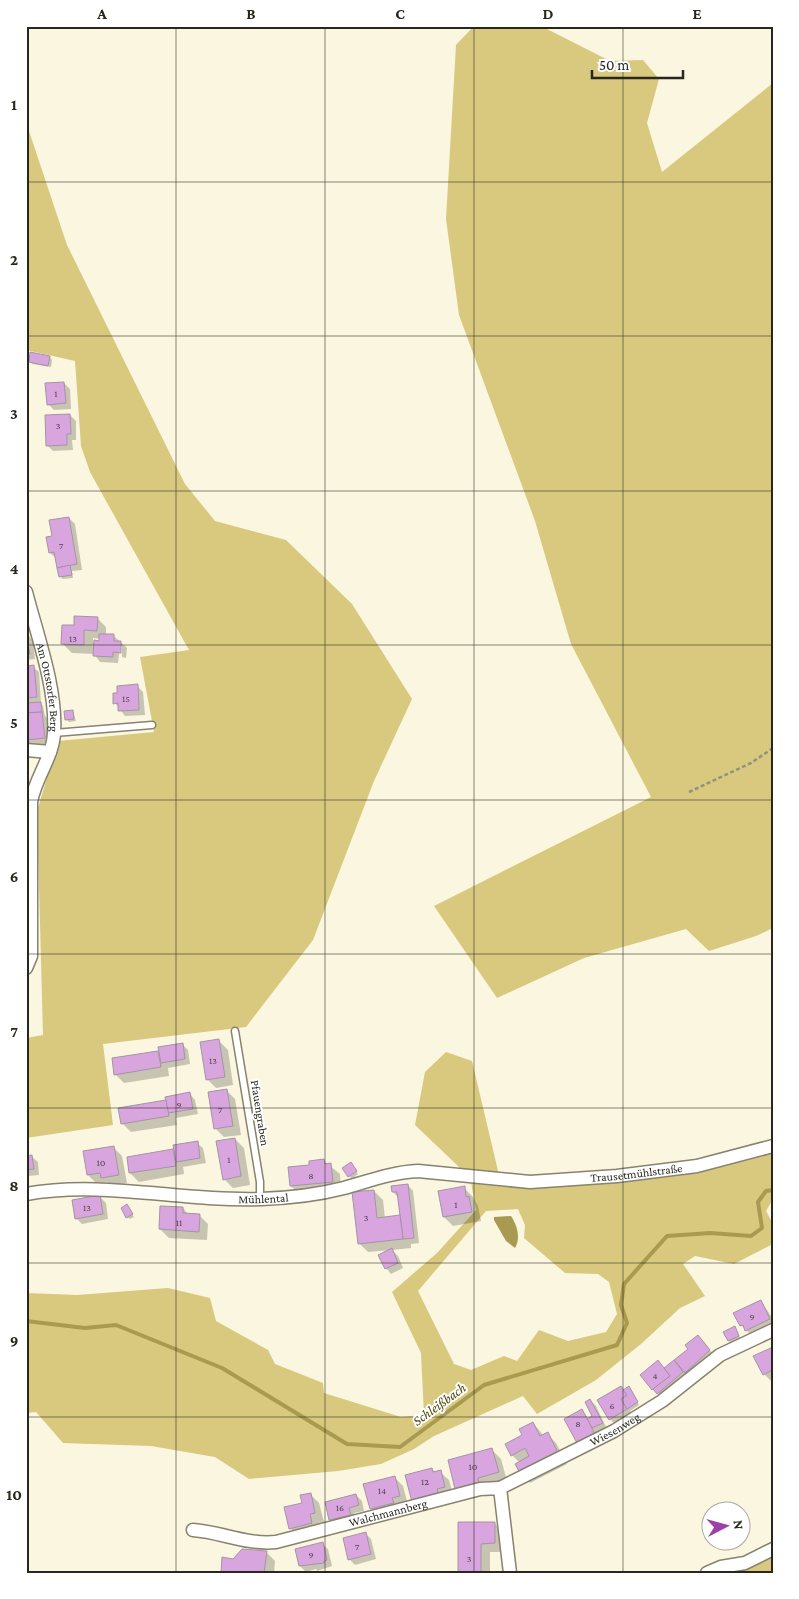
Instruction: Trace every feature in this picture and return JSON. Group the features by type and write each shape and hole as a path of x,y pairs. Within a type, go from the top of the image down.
{"street":[{"name":"Am Ottstorfer Berg","path":"26,592 49,683 54,733 50,752 30,791 31,956 26,968"},
{"name":"Am Ottstorfer Berg","path":"26,750 50,752"},
{"name":"Trausetmühlstraße","path":"497,1181 530,1182 607,1177 697,1166 773,1146"},
{"name":"Mühlental","path":"26,1194 59,1189 87,1188 176,1196 260,1199 321,1194 409,1171 452,1173 497,1181"},
{"name":"Wiesenweg","path":"500,1488 614,1431 646,1412 720,1356 773,1330"},
{"name":"Walchmannberg","path":"192,1530 214,1532 254,1542 276,1542 480,1489 500,1488"},
{"path":"500,1488 510,1573"},
{"path":"708,1573 731,1569 773,1549"}],"lane":[{"path":"54,733 152,725"},
{"name":"Pfauengraben","path":"235,1031 260,1182 260,1199"}],"path":[{"path":"690,792 751,763 773,748"}],"shaded area":[{"path":"474,26 543,27 610,61 643,60 659,79 647,123 662,172 773,83 773,928 756,936 709,951 686,929 584,958 497,998 434,906 651,797 571,644 535,521 459,315 446,219 456,45"},
{"path":"26,122 67,245 185,484 215,521 286,540 352,604 412,699 374,781 313,940 246,1027 103,1044 113,1125 26,1138 26,1038 43,1035 37,811 58,741 154,732 140,657 189,650 90,472 81,446 75,361 26,350"},
{"path":"446,1052 472,1061 499,1175 583,1174 698,1163 773,1142 773,1199 766,1211 773,1224 771,1245 734,1264 695,1256 683,1264 705,1296 680,1308 641,1344 596,1380 537,1414 523,1396 434,1436 414,1449 381,1464 338,1471 249,1479 215,1457 151,1446 63,1443 36,1412 26,1413 26,1293 77,1295 168,1288 210,1298 216,1321 268,1350 275,1364 323,1383 324,1393 401,1417 424,1415 421,1353 392,1292 437,1253 476,1210 471,1182 458,1166 415,1125 425,1072","holes":["518,1209 525,1225 524,1238 565,1273 598,1274 609,1282 617,1314 606,1332 568,1341 539,1330 517,1361 504,1356 471,1370 454,1364 418,1291 486,1211"]},
{"path":"511,1216 518,1232 515,1248 506,1241 494,1220 494,1217"},
{"path":"773,1554 773,1573 740,1573 743,1570"}],"building":[{"path":"30,352 50,356 48,366 29,362"},
{"path":"64,382 66,403 47,405 45,383"},
{"path":"70,414 71,434 67,434 67,445 46,446 45,415"},
{"path":"69,517 77,564 57,568 54,552 49,553 46,537 52,536 49,520"},
{"path":"70,565 72,575 59,577 57,568"},
{"path":"74,616 98,617 97,631 84,630 84,645 61,644 62,625 74,625"},
{"path":"26,634 30,654 26,654"},
{"path":"99,634 114,634 114,641 121,641 121,653 113,652 113,657 93,656 94,640 99,641"},
{"path":"34,665 37,697 26,698 26,666"},
{"path":"138,684 139,710 118,711 118,703 113,704 113,693 117,693 117,686"},
{"path":"41,702 42,712 26,713 26,703"},
{"path":"73,710 74,719 65,720 64,711"},
{"path":"42,712 45,738 26,740 26,713"},
{"path":"219,1039 225,1077 206,1080 200,1042"},
{"path":"183,1043 185,1059 161,1063 158,1047"},
{"path":"158,1051 161,1067 114,1075 112,1058"},
{"path":"227,1089 233,1126 214,1129 208,1092"},
{"path":"190,1092 193,1109 168,1113 165,1097"},
{"path":"166,1100 169,1116 121,1124 118,1108"},
{"path":"235,1138 241,1176 223,1180 216,1141"},
{"path":"198,1141 200,1158 176,1162 173,1145"},
{"path":"114,1146 119,1175 101,1178 100,1173 87,1175 83,1151"},
{"path":"173,1149 176,1166 129,1173 127,1157"},
{"path":"32,1155 34,1169 26,1170 26,1156"},
{"path":"324,1159 325,1164 331,1163 333,1182 290,1186 288,1167 309,1165 309,1161"},
{"path":"351,1162 357,1171 348,1177 342,1168"},
{"path":"408,1184 414,1238 403,1239 397,1192 392,1192 391,1186"},
{"path":"465,1186 466,1197 469,1196 472,1212 443,1217 438,1191"},
{"path":"374,1190 377,1218 400,1215 403,1239 358,1244 352,1192"},
{"path":"100,1195 103,1214 75,1219 72,1200"},
{"path":"127,1204 133,1214 126,1218 121,1208"},
{"path":"160,1206 183,1207 183,1213 200,1214 199,1232 159,1229"},
{"path":"392,1248 398,1263 385,1269 378,1255"},
{"path":"761,1300 770,1319 745,1331 743,1325 740,1326 733,1313"},
{"path":"735,1326 739,1336 728,1341 723,1332"},
{"path":"698,1335 710,1350 685,1373 674,1360 688,1349 685,1345"},
{"path":"773,1347 773,1370 763,1375 753,1356"},
{"path":"658,1360 670,1376 652,1390 640,1375"},
{"path":"674,1360 683,1372 657,1394 653,1389 670,1376 664,1368"},
{"path":"621,1386 627,1395 621,1399 627,1409 609,1420 597,1400"},
{"path":"629,1386 638,1402 627,1409 621,1399 627,1395 623,1390"},
{"path":"590,1399 603,1423 592,1428 587,1419 592,1416 585,1402"},
{"path":"582,1409 595,1434 577,1443 564,1419"},
{"path":"533,1422 540,1436 548,1432 559,1455 521,1475 515,1464 529,1456 525,1448 511,1456 505,1444 522,1435 519,1429"},
{"path":"492,1448 499,1472 478,1478 479,1483 455,1489 448,1460"},
{"path":"432,1468 433,1472 441,1470 445,1487 437,1489 439,1495 412,1502 405,1475"},
{"path":"395,1476 400,1496 392,1498 394,1503 370,1509 363,1484"},
{"path":"311,1493 315,1513 310,1514 312,1523 289,1529 284,1507 302,1503 300,1495"},
{"path":"356,1494 359,1505 349,1508 351,1515 329,1520 325,1502"},
{"path":"458,1522 495,1522 495,1543 481,1544 481,1573 458,1573"},
{"path":"366,1532 371,1554 348,1560 343,1538"},
{"path":"323,1542 327,1560 324,1563 299,1566 295,1549"},
{"path":"242,1549 267,1551 264,1573 221,1573 222,1557 233,1559"}],"waterway":[{"name":"Schleißbach","path":"26,1321 85,1328 116,1325 222,1368 347,1444 400,1447 484,1385 617,1345 627,1323 621,1305 624,1284 667,1236 710,1233 751,1236 762,1228 758,1202 766,1191 773,1190"}]}
